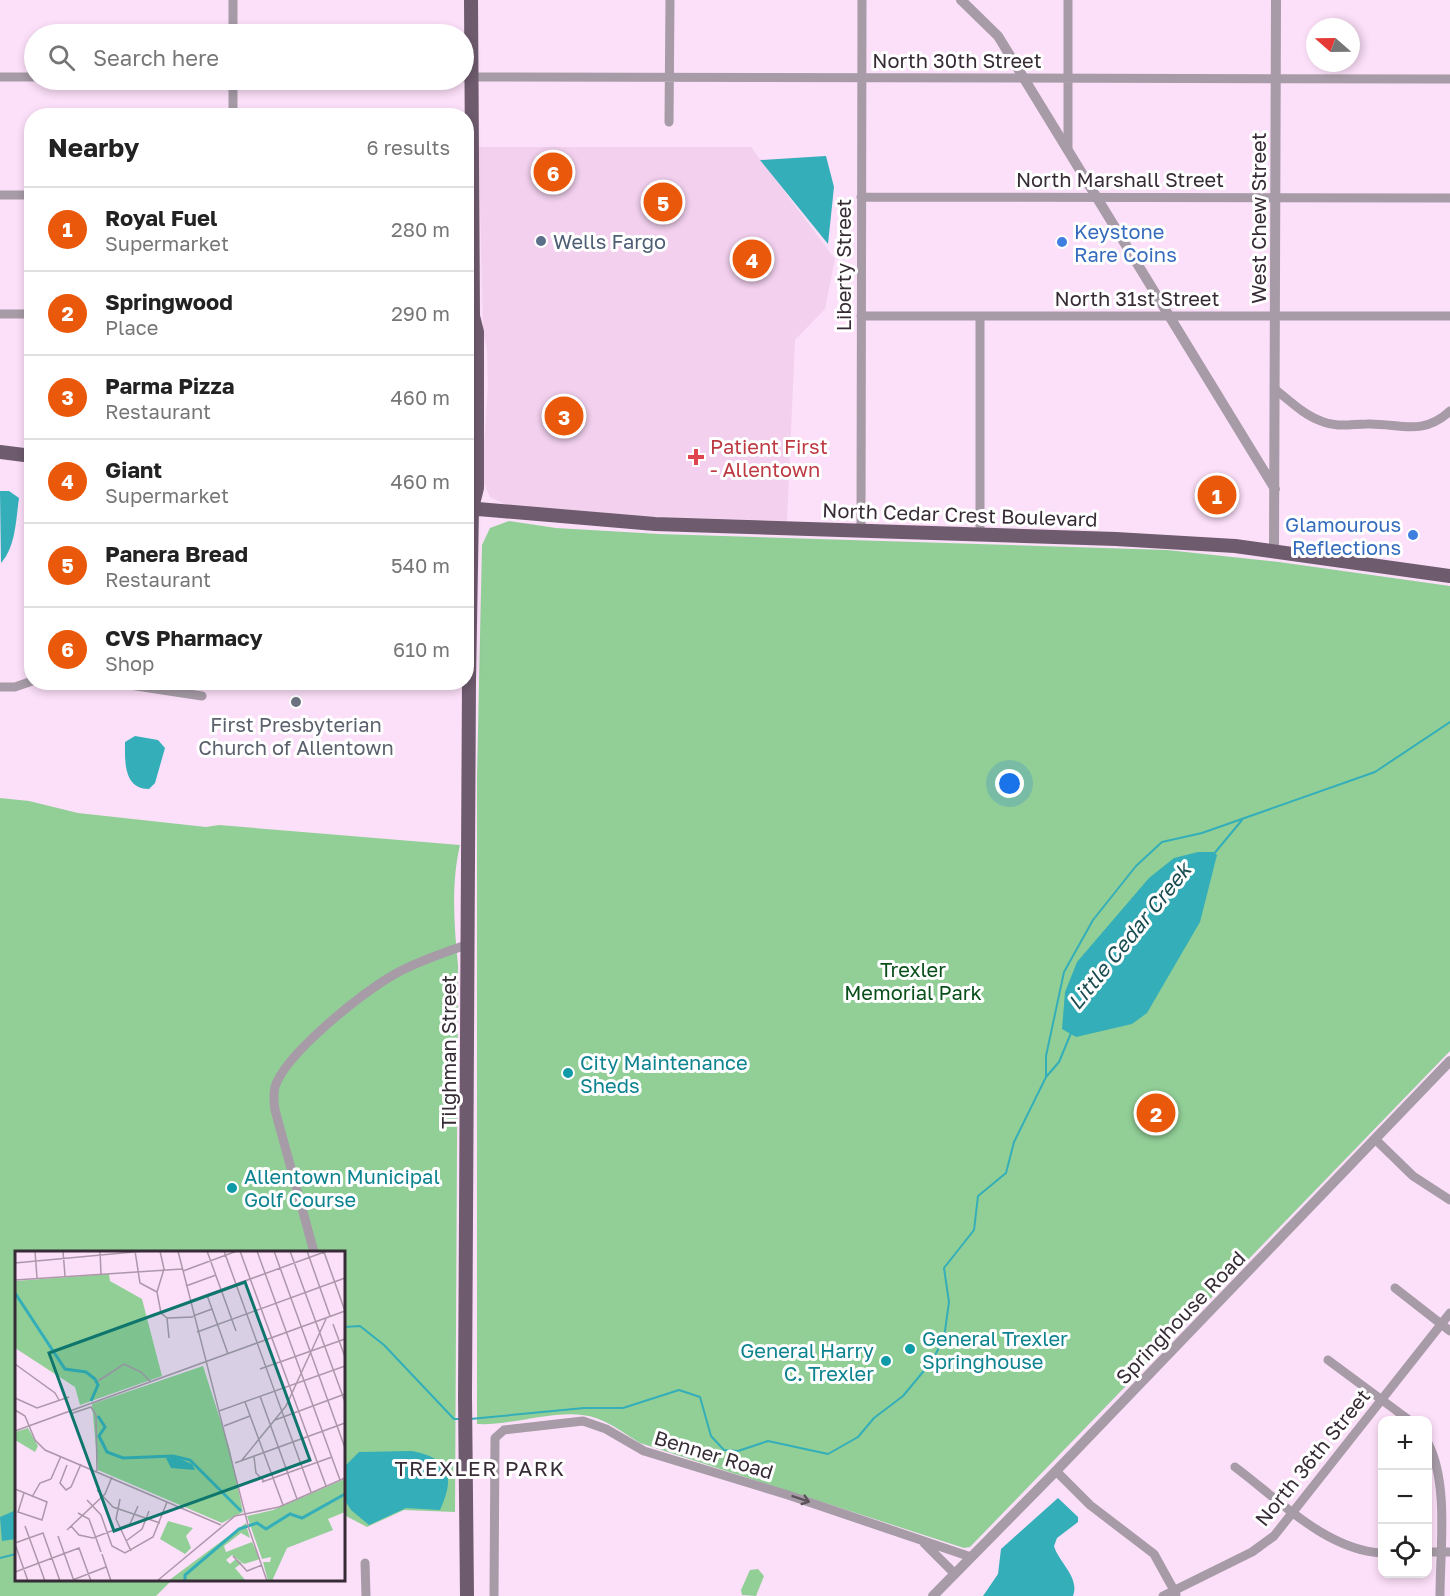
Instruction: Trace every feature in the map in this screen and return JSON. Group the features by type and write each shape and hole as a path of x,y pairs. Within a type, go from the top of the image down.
{"main road":[{"name":"Tilghman Street","path":"470,24 471,0"},
{"name":"Tilghman Street","path":"467,90 467,108"},
{"name":"Tilghman Street","path":"474,327 477,332 477,489 474,494"},
{"path":"0,452 24,455"},
{"name":"North Cedar Crest Boulevard","path":"474,505 655,524 1161,541 1274,551 1450,576"},
{"name":"Tilghman Street","path":"467,1596 465,1396 469,944 468,690"}],"street":[{"path":"233,0 233,24"},
{"path":"669,122 670,0"},
{"name":"Liberty Street","path":"861,530 862,0"},
{"path":"961,0 998,36 1275,489"},
{"path":"1068,0 1068,150"},
{"name":"West Chew Street","path":"1274,551 1276,0"},
{"path":"0,76 24,76"},
{"name":"North 30th Street","path":"474,77 1450,79"},
{"path":"232,108 233,90"},
{"path":"0,195 24,195"},
{"name":"North Marshall Street","path":"861,197 1450,198"},
{"path":"0,314 24,314"},
{"name":"North 31st Street","path":"861,316 1450,316"},
{"path":"980,316 980,535"},
{"path":"1275,390 1310,416 1334,425 1377,424 1403,429 1415,428 1430,424 1450,411"},
{"path":"1258,460 1268,453 1275,436"},
{"path":"0,687 15,687 24,684"},
{"path":"163,690 202,696"},
{"path":"314,1251 275,1110 274,1098 278,1081 342,1010 372,987 426,959 469,944"},
{"name":"Springhouse Road","path":"933,1596 1450,1061"},
{"path":"1376,1140 1413,1176 1450,1200"},
{"path":"1395,1288 1450,1331"},
{"name":"North 36th Street","path":"1163,1596 1176,1594 1264,1544 1295,1512 1450,1313"},
{"path":"1328,1360 1404,1416"},
{"name":"Benner Road","path":"494,1596 494,1463 497,1435 504,1430 583,1421 606,1429 644,1451 788,1495 970,1557"},
{"path":"1432,1453 1439,1479 1440,1596"},
{"path":"1235,1467 1334,1541 1362,1551 1378,1553"},
{"path":"1056,1471 1090,1505 1149,1549 1160,1563 1176,1594"},
{"name":"Benner Road","path":"922,1541 954,1573"},
{"path":"1432,1552 1450,1552"},
{"path":"365,1563 366,1596"}],"shaded area":[{"path":"479,147 751,147 835,259 825,309 795,340 787,521 607,515 506,505 490,497 482,479 488,386 487,349 483,333"}],"green space":[{"name":"Trexler Memorial Park","path":"509,521 556,528 659,534 1167,550 1279,562 1450,586 1450,1051 970,1547 964,1548 640,1443 596,1418 569,1414 477,1424 477,777 482,545 490,528"},
{"name":"Allentown Municipal Golf Course","path":"0,798 29,801 78,813 206,827 219,825 460,845 455,874 454,905 458,965 455,1512 404,1510 367,1527 345,1516 345,1251 15,1251 15,1581 171,1581 156,1596 0,1596"},
{"path":"758,1569 764,1576 756,1596 742,1595 741,1590 750,1570"}],"water":[{"path":"826,156 834,187 828,244 760,160"},
{"path":"0,491 9,491 19,498 10,549 1,563"},
{"path":"135,736 158,740 165,748 155,783 149,789 134,784 127,772 125,742"},
{"path":"1198,852 1213,852 1217,855 1200,922 1147,1013 1132,1024 1076,1037 1062,1029 1065,992 1077,962 1149,878 1174,858"},
{"path":"412,1451 434,1458 446,1470 448,1478 448,1487 440,1510 406,1508 369,1525 351,1510 345,1501 345,1466 359,1452"},
{"path":"1058,1498 1078,1517 1078,1522 1057,1538 1054,1546 1074,1583 1073,1596 983,1596 998,1574 1001,1549"},
{"path":"15,1510 15,1539 2,1541 0,1517"}],"waterway":[{"name":"Little Cedar Creek","path":"470,1419 584,1408 623,1408 679,1390 700,1397 711,1436 724,1450 738,1451 768,1441 828,1454 858,1437 874,1418 903,1396 932,1361 944,1338 949,1302 944,1268 974,1230 978,1196 1006,1173 1014,1142 1046,1077 1046,1056 1064,972 1093,920 1136,866 1162,842 1202,833 1375,772 1450,722"},
{"name":"Little Cedar Creek","path":"1213,855 1242,820"},
{"name":"Little Cedar Creek","path":"1046,1077 1059,1062 1071,1033"},
{"name":"Little Cedar Creek","path":"345,1327 360,1326 384,1345 454,1419 461,1419"},
{"name":"Little Cedar Creek","path":"0,1558 15,1554"}],"place":[{"name":"CVS Pharmacy","path":"553,172"},
{"name":"Panera Bread","path":"663,202"},
{"name":"Wells Fargo","path":"541,241"},
{"name":"Keystone Rare Coins","path":"1062,242"},
{"name":"Giant","path":"752,259"},
{"name":"Parma Pizza","path":"564,416"},
{"name":"Patient First - Allentown","path":"696,457"},
{"name":"Royal Fuel","path":"1217,495"},
{"name":"Glamourous Reflections","path":"1413,535"},
{"name":"First Presbyterian Church of Allentown","path":"296,702"},
{"name":"City Maintenance Sheds","path":"568,1073"},
{"name":"Springwood","path":"1156,1113"},
{"name":"Allentown Municipal Golf Course","path":"232,1188"},
{"name":"General Trexler Springhouse","path":"910,1349"},
{"name":"General Harry C. Trexler","path":"886,1361"}],"district":[{"name":"TREXLER PARK","path":"480,1468"}]}
